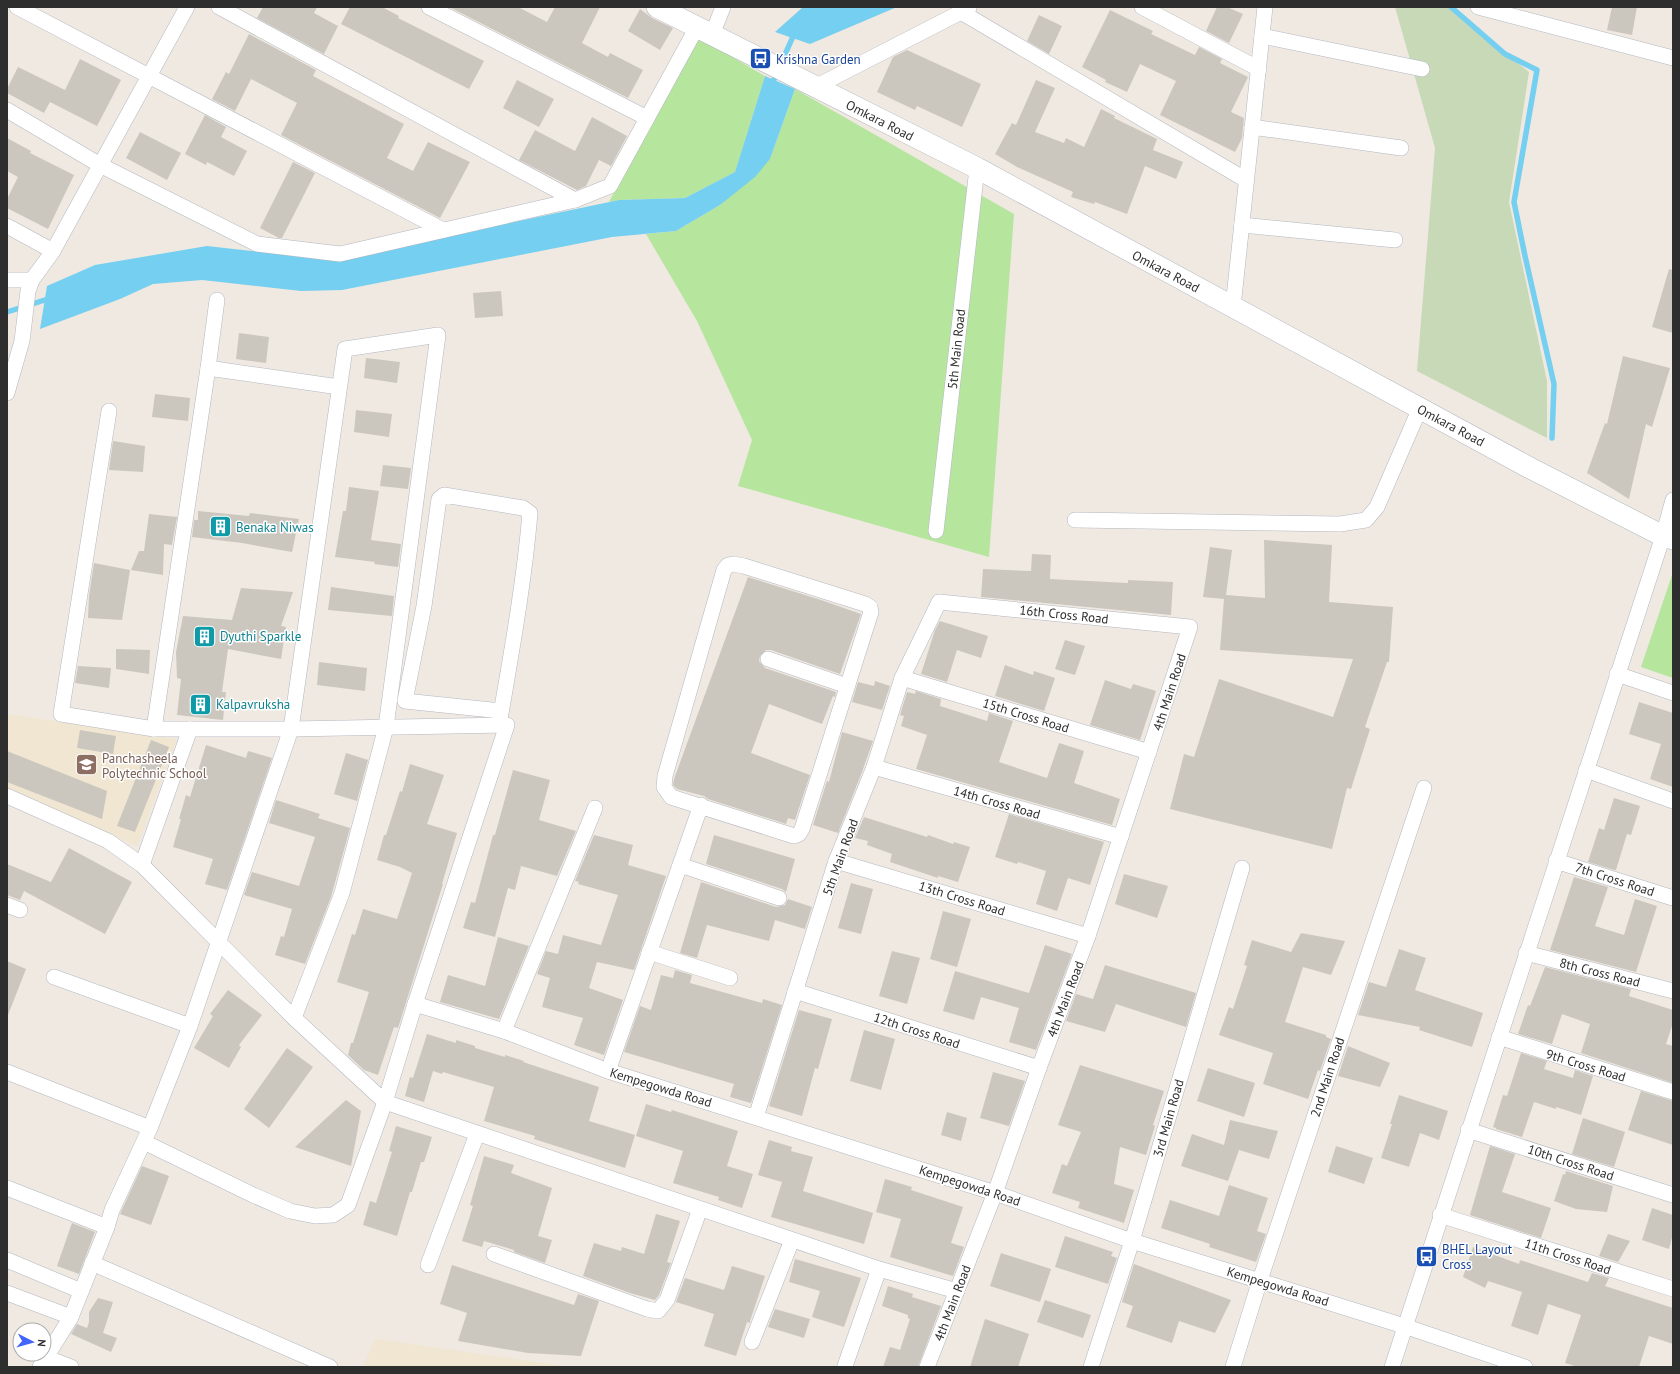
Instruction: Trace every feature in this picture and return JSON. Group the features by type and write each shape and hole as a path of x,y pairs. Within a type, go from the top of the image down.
{"street":[{"path":"17,7 443,230"},
{"path":"7,393 22,341 30,286 53,251 187,7"},
{"path":"219,7 575,200"},
{"path":"429,7 647,118"},
{"name":"Omkara Road","path":"657,7 977,168 1530,468 1668,537"},
{"path":"7,110 100,166 257,244 340,254 575,200 610,186 647,118 704,31 723,7"},
{"path":"1142,7 1259,69"},
{"path":"1233,307 1265,7"},
{"path":"1478,7 1673,58"},
{"path":"809,84 966,10 1246,180"},
{"path":"1262,36 1422,69"},
{"path":"1252,126 1400,148"},
{"name":"5th Main Road","path":"936,530 977,168"},
{"path":"1242,225 1395,240"},
{"path":"7,226 53,251"},
{"path":"7,280 30,286"},
{"path":"154,728 217,300"},
{"path":"52,1348 71,1317 107,1227 112,1210 147,1135 190,1026 291,729 345,350 438,335 386,727 342,893 294,1018"},
{"path":"208,368 339,387"},
{"path":"1075,520 1340,524 1366,520 1377,507 1420,408"},
{"path":"108,411 62,714 154,728 190,729 386,727 500,718"},
{"path":"7,1072 147,1135 253,1195 290,1211 315,1216 333,1215 348,1205 385,1102 415,1004 507,725 500,718 405,701 424,606 439,499 444,495 523,508 530,513 527,551 500,718"},
{"path":"1392,1367 1440,1215 1617,674 1668,537 1673,500"},
{"path":"728,565 744,566 865,604 870,607 872,612 847,686 802,829 798,834 789,836 671,797 664,787 664,776 724,570 728,565"},
{"name":"5th Main Road","path":"756,1117 836,861 874,767 902,678 938,602"},
{"name":"16th Cross Road","path":"938,602 1190,627"},
{"name":"4th Main Road","path":"927,1367 995,1193 1088,936 1190,627"},
{"path":"768,659 847,686"},
{"path":"1617,674 1673,693"},
{"name":"15th Cross Road","path":"902,678 1149,752"},
{"path":"142,865 190,729"},
{"name":"14th Cross Road","path":"874,767 1121,837"},
{"path":"1586,770 1673,801"},
{"name":"2nd Main Road","path":"1233,1367 1260,1280 1424,788"},
{"path":"7,796 108,841 142,865 294,1018 385,1102 879,1269 957,1291"},
{"path":"608,1071 701,806"},
{"path":"504,1031 595,808"},
{"name":"13th Cross Road","path":"836,861 1088,936"},
{"name":"7th Cross Road","path":"1556,861 1673,898"},
{"path":"680,865 779,898"},
{"name":"3rd Main Road","path":"1091,1367 1132,1241 1242,868"},
{"path":"650,952 730,978"},
{"name":"8th Cross Road","path":"1526,953 1673,991"},
{"path":"54,977 190,1026"},
{"name":"12th Cross Road","path":"796,991 1039,1068"},
{"name":"Kempegowda Road","path":"415,1004 504,1031 608,1071 995,1193 1132,1241 1404,1326 1525,1367"},
{"name":"9th Cross Road","path":"1499,1037 1673,1092"},
{"name":"10th Cross Road","path":"1468,1130 1673,1195"},
{"path":"428,1265 477,1134"},
{"path":"7,1188 107,1227"},
{"path":"494,1254 646,1309 658,1311 667,1300 700,1209"},
{"name":"11th Cross Road","path":"1440,1215 1673,1289"},
{"path":"752,1342 792,1240"},
{"path":"7,1260 81,1291"},
{"path":"92,1263 330,1367"},
{"path":"844,1366 879,1269"},
{"path":"7,1292 71,1317"},
{"path":"43,1362 70,1367"}],"shaded area":[{"name":"Panchasheela Polytechnic School","path":"7,714 177,739 137,846 7,791"},
{"path":"375,1339 571,1367 363,1367"}],"green space":[{"path":"1395,7 1447,7 1529,72 1509,202 1547,381 1547,438 1417,371 1435,148"},
{"path":"696,36 765,76 735,172 685,198 619,200 609,202"},
{"path":"795,89 1014,214 989,557 738,486 752,440 697,321 646,234 676,231 720,205 770,159"},
{"path":"1673,572 1673,678 1641,667"}],"water":[{"path":"803,7 897,7 810,44 775,32"},
{"path":"765,76 795,89 770,159 755,177 720,205 676,231 612,237 342,290 301,291 202,280 153,284 120,299 40,329 47,286 95,265 207,246 331,260 619,200 685,198 735,172"}],"building":[{"path":"263,7 317,7 314,13 338,26 324,54 257,18"},
{"path":"350,7 382,7 399,16 398,18 484,61 469,89 341,24"},
{"path":"449,7 518,7 547,22 555,7 600,7 582,43 608,57 610,53 643,70 628,98"},
{"path":"1217,7 1227,7 1243,14 1229,43 1206,31"},
{"path":"1612,7 1637,7 1632,35 1607,30"},
{"path":"640,9 652,18 673,28 660,50 628,31"},
{"path":"1110,10 1153,31 1151,34 1195,55 1199,47 1222,59 1220,63 1248,77 1231,112 1244,118 1242,138 1235,152 1160,115 1176,81 1140,64 1127,92 1105,82 1106,80 1082,67"},
{"path":"1039,15 1062,26 1049,54 1027,41"},
{"path":"249,34 316,70 313,76 404,124 387,158 413,171 428,142 470,162 440,218 281,135 297,103 251,79 235,111 212,99 226,72 229,74"},
{"path":"907,50 981,84 962,127 917,106 915,110 877,92 893,57"},
{"path":"80,59 121,80 97,126 50,102 44,113 7,93 7,89 18,67 65,90"},
{"path":"517,80 554,99 539,127 503,108"},
{"path":"1036,80 1055,88 1035,132 1064,143 1066,138 1084,147 1101,109 1115,116 1114,118 1157,139 1153,150 1183,162 1176,179 1145,166 1127,214 1095,202 1094,204 1071,197 1073,192 1017,167 995,154 1012,123 1016,125"},
{"path":"205,115 226,127 221,137 247,151 234,176 207,162 206,165 185,154"},
{"path":"592,117 627,136 611,166 599,160 586,186 577,190 519,160 535,130 575,151"},
{"path":"140,132 181,153 167,180 126,158"},
{"path":"7,138 31,151 30,153 74,175 48,229 7,208 7,199 18,177 7,171"},
{"path":"293,162 315,173 282,238 279,238 260,228"},
{"path":"1669,269 1673,270 1673,333 1652,327"},
{"path":"501,291 503,316 475,318 473,293"},
{"path":"239,333 269,337 266,363 236,359"},
{"path":"1623,356 1670,368 1652,427 1646,424 1629,499 1587,473 1605,423 1607,424"},
{"path":"366,358 400,362 397,383 364,378"},
{"path":"155,394 190,398 188,421 152,417"},
{"path":"356,410 392,414 389,437 354,432"},
{"path":"113,441 145,446 143,472 109,470"},
{"path":"383,465 411,468 408,489 380,486"},
{"path":"349,487 379,491 371,540 401,544 398,567 374,564 375,562 335,557 343,511 346,511"},
{"path":"198,511 249,516 250,513 299,519 292,552 242,543 192,537 194,520 198,520"},
{"path":"149,514 177,517 172,545 164,544 163,575 131,570 139,551 144,551"},
{"path":"1264,540 1332,545 1329,602 1393,607 1389,662 1387,662 1365,727 1370,729 1351,789 1347,788 1332,849 1170,809 1184,754 1194,757 1219,679 1333,717 1353,659 1220,650 1224,599 1203,597 1210,547 1232,550 1226,595 1265,598"},
{"path":"1032,554 1051,555 1050,579 1128,583 1128,580 1173,582 1171,615 981,597 983,569 1031,571"},
{"path":"94,563 130,570 122,620 88,618 89,596"},
{"path":"748,577 861,614 840,674 771,650 766,650 760,656 759,661 765,668 836,692 822,724 769,704 751,753 810,775 795,820 788,818 786,824 708,799 704,796 677,789 673,785"},
{"path":"331,587 394,596 392,616 328,610"},
{"path":"241,588 293,592 281,626 286,627 281,659 228,649 222,692 226,692 223,720 177,715 181,679 177,678 176,652 183,616 232,620"},
{"path":"940,621 988,636 981,658 957,650 947,682 921,674 935,630"},
{"path":"1065,640 1085,646 1075,675 1055,669"},
{"path":"116,649 150,650 149,674 116,669"},
{"path":"319,662 367,668 365,691 317,685"},
{"path":"1005,665 1033,675 1034,671 1055,678 1044,711 995,696"},
{"path":"78,666 111,668 109,688 75,683"},
{"path":"1105,680 1131,689 1133,684 1156,691 1140,740 1090,725"},
{"path":"875,681 890,686 882,710 852,702 858,682 874,686"},
{"path":"916,691 941,699 940,706 987,721 989,713 1013,721 999,762 1047,778 1059,743 1084,751 1074,783 1120,799 1112,825 916,769 927,735 901,726 904,716 900,715 907,692 915,694"},
{"path":"1639,702 1673,713 1673,787 1650,779 1661,744 1629,734"},
{"path":"80,730 116,736 113,754 77,748"},
{"path":"842,732 873,741 838,833 813,825 827,781 829,782"},
{"path":"151,740 169,747 135,832 117,826"},
{"path":"206,745 246,758 248,751 272,758 227,890 205,884 213,859 173,847 186,795 190,797"},
{"path":"7,751 107,791 102,819 7,782"},
{"path":"346,753 368,760 357,801 334,794"},
{"path":"410,764 444,775 427,824 457,833 443,884 398,1028 394,1027 378,1075 364,1070 348,1055 369,992 337,982 352,934 355,935 363,909 397,919 412,873 400,867 377,860 384,835 386,835 400,791 402,792"},
{"path":"513,770 550,780 539,820 576,831 557,876 521,866 515,890 508,888 495,937 463,928 471,902 475,903 493,835 495,835"},
{"path":"1614,798 1640,806 1631,835 1627,834 1616,870 1588,862 1599,828 1604,830"},
{"path":"276,800 320,814 318,818 350,828 331,897 305,964 275,955 281,936 284,937 292,909 244,895 252,872 299,886 315,837 269,823"},
{"path":"1009,814 1104,842 1090,885 1068,878 1057,911 1036,904 1046,871 1018,862 1017,864 995,857"},
{"path":"864,817 927,837 928,835 953,844 954,842 970,847 958,882 938,876 938,878 890,862 892,854 867,845 868,841 855,838"},
{"path":"594,835 633,845 628,865 666,876 634,970 597,962 589,988 623,1000 604,1055 574,1045 583,1018 542,1007 550,978 537,974 546,951 558,954 563,935 601,945 618,895 578,884 579,882 575,881"},
{"path":"714,835 795,859 786,892 782,889 706,864"},
{"path":"69,848 132,882 105,934 24,891 20,900 7,895 7,864 51,882"},
{"path":"1124,874 1168,886 1157,918 1115,904"},
{"path":"1574,877 1608,887 1595,926 1624,935 1635,899 1657,906 1636,972 1550,950"},
{"path":"701,882 776,907 785,905 788,899 812,907 805,929 775,920 769,941 707,925 697,958 680,953"},
{"path":"851,883 873,889 861,934 838,928"},
{"path":"943,911 971,919 957,967 930,959"},
{"path":"1301,933 1345,941 1331,975 1303,967 1285,1022 1326,1035 1326,1037 1331,1039 1308,1099 1263,1084 1273,1053 1219,1035 1229,1007 1233,1009 1247,966 1244,965 1252,940 1291,952"},
{"path":"498,937 529,946 499,1019 440,1002 448,975 485,986"},
{"path":"1045,945 1072,954 1036,1050 1009,1042 1019,1008 981,997 974,1020 943,1011 955,971 1029,993"},
{"path":"1399,949 1426,958 1415,990 1483,1013 1472,1047 1419,1030 1420,1027 1358,1015 1369,982 1386,987"},
{"path":"892,951 920,958 907,1004 879,996"},
{"path":"7,961 26,969 8,1015 7,1014"},
{"path":"1105,965 1196,993 1186,1027 1116,1004 1105,1032 1066,1021 1076,994 1093,999"},
{"path":"1545,967 1631,989 1629,996 1673,1010 1673,1023 1666,1044 1673,1046 1673,1083 1581,1053 1590,1024 1562,1014 1552,1044 1518,1034 1528,1005 1530,1006"},
{"path":"675,970 692,975 690,983 762,1003 763,999 782,1005 751,1103 730,1097 734,1084 624,1052 640,1006 651,1010 661,975 673,978"},
{"path":"228,990 262,1015 239,1045 241,1047 229,1068 194,1048 213,1016 210,1014"},
{"path":"799,1010 832,1019 818,1069 815,1068 802,1116 769,1106"},
{"path":"864,1030 895,1039 881,1090 850,1081"},
{"path":"427,1034 456,1043 456,1040 475,1046 475,1048 505,1057 505,1055 599,1087 589,1121 635,1135 625,1168 534,1139 535,1136 484,1121 494,1087 443,1072 442,1074 433,1071 424,1102 405,1096 410,1077 413,1078"},
{"path":"1348,1046 1390,1063 1380,1087 1338,1076"},
{"path":"287,1048 313,1067 269,1128 244,1109"},
{"path":"1521,1053 1547,1061 1544,1069 1573,1078 1575,1070 1593,1076 1581,1115 1534,1102 1522,1137 1493,1127 1503,1095 1507,1096"},
{"path":"1080,1065 1164,1091 1153,1125 1155,1126 1146,1155 1120,1147 1114,1184 1134,1190 1124,1223 1078,1208 1080,1202 1052,1193 1062,1164 1067,1166 1081,1132 1058,1125"},
{"path":"1208,1068 1255,1083 1244,1117 1197,1101"},
{"path":"993,1072 1025,1081 1009,1126 980,1118"},
{"path":"1641,1091 1673,1101 1673,1145 1628,1130"},
{"path":"1399,1095 1448,1111 1439,1140 1420,1133 1409,1167 1381,1158 1392,1124 1390,1124"},
{"path":"346,1100 361,1111 351,1166 295,1147"},
{"path":"646,1104 671,1112 672,1110 738,1131 727,1166 753,1174 742,1208 718,1200 719,1197 673,1183 683,1151 636,1136"},
{"path":"947,1112 967,1118 961,1141 941,1135"},
{"path":"1583,1118 1625,1132 1614,1167 1572,1154"},
{"path":"1230,1120 1278,1131 1269,1159 1239,1150 1228,1181 1181,1166 1192,1134 1224,1145"},
{"path":"396,1126 432,1137 424,1162 421,1162 412,1192 410,1192 397,1236 363,1225 370,1201 376,1203 392,1152 389,1151"},
{"path":"769,1140 792,1147 791,1151 813,1157 803,1191 873,1213 864,1244 771,1217 782,1182 758,1175"},
{"path":"1336,1146 1373,1158 1364,1184 1328,1172"},
{"path":"1490,1146 1515,1154 1502,1192 1551,1208 1541,1238 1470,1215"},
{"path":"484,1156 514,1165 511,1173 552,1188 538,1236 552,1240 545,1263 514,1252 514,1250 484,1241 482,1247 462,1241 473,1206 470,1205"},
{"path":"142,1166 169,1176 151,1225 120,1214"},
{"path":"1566,1171 1613,1186 1607,1212 1576,1209 1554,1201 1563,1174 1565,1175"},
{"path":"885,1179 912,1187 911,1190 963,1207 951,1243 964,1247 953,1276 890,1257 901,1219 876,1212"},
{"path":"1229,1185 1268,1198 1257,1231 1266,1234 1256,1262 1209,1247 1210,1244 1161,1228 1170,1200 1219,1216"},
{"path":"1652,1208 1673,1215 1673,1234 1669,1249 1642,1240"},
{"path":"656,1214 680,1221 667,1262 671,1263 659,1295 655,1300 630,1293 583,1276 594,1243 621,1251 622,1247 644,1254"},
{"path":"72,1223 95,1232 79,1274 57,1266"},
{"path":"1608,1234 1630,1241 1618,1262 1599,1256"},
{"path":"1065,1236 1113,1252 1111,1256 1117,1258 1108,1284 1055,1267"},
{"path":"1473,1247 1519,1264 1520,1260 1588,1282 1592,1273 1609,1278 1605,1286 1673,1308 1673,1344 1649,1336 1639,1367 1578,1367 1565,1363 1581,1315 1548,1304 1538,1335 1511,1326 1522,1292 1488,1281 1485,1288 1463,1277"},
{"path":"1001,1253 1051,1269 1040,1302 990,1286"},
{"path":"795,1259 861,1278 844,1327 812,1317 820,1291 789,1282"},
{"path":"1134,1264 1231,1300 1215,1333 1179,1321 1172,1343 1126,1327 1133,1306 1122,1302"},
{"path":"452,1265 574,1305 578,1294 599,1301 581,1356 528,1353 458,1341 467,1313 440,1304"},
{"path":"732,1266 765,1276 750,1323 747,1322 736,1356 704,1346 714,1314 676,1302 685,1278 724,1290"},
{"path":"888,1286 913,1294 912,1297 941,1306 918,1367 883,1367 890,1347 900,1350 910,1319 908,1318 908,1315 882,1306"},
{"path":"98,1298 113,1302 103,1333 117,1338 111,1352 71,1334 77,1324 87,1328 89,1322 89,1312"},
{"path":"1045,1300 1091,1315 1083,1338 1037,1322"},
{"path":"775,1309 810,1319 804,1338 768,1327"},
{"path":"985,1319 1029,1334 1018,1367 970,1367"}],"waterway":[{"path":"1451,7 1505,54 1537,70 1514,202 1554,384 1552,438"},
{"path":"771,86 795,32"},
{"path":"7,312 51,298"}],"place":[{"name":"Krishna Garden","path":"761,59"},
{"name":"Benaka Niwas","path":"220,527"},
{"name":"Dyuthi Sparkle","path":"204,636"},
{"name":"Kalpavruksha","path":"201,704"},
{"name":"Panchasheela Polytechnic School","path":"87,765"},
{"name":"BHEL Layout Cross","path":"1427,1256"}]}
